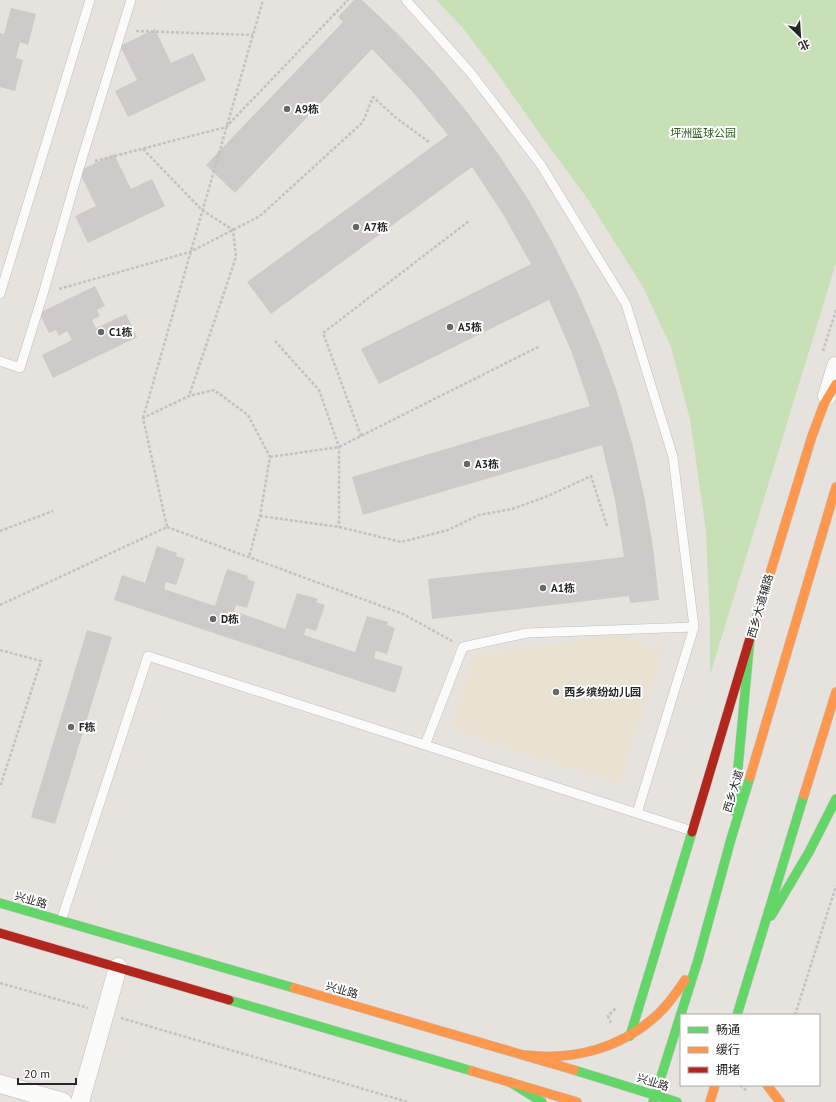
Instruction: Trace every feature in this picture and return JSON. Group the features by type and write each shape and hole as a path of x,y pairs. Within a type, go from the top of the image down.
{"main road":[{"name":"西乡大道辅路","path":"731,839 750,638 812,436 824,404 836,384"},
{"name":"西乡大道","path":"681,1014 698,960 731,839 836,487"},
{"path":"630,1036 750,638"},
{"path":"737,1014 836,692"},
{"path":"764,930 809,852 836,799"},
{"name":"兴业路","path":"0,903 525,1055 654,1099 677,1102"},
{"path":"0,932 577,1102"},
{"path":"525,1055 548,1057 571,1055 593,1051 618,1043 648,1024 672,1000 698,960"},
{"path":"747,1014 750,974"},
{"name":"西乡大道","path":"654,1099 680,1017"},
{"path":"510,1082 542,1102"},
{"path":"710,1102 715,1086"},
{"path":"769,1086 780,1102"}],"street":[{"name":"西乡大道辅路","path":"824,404 836,366"},
{"path":"80,1102 118,967"},
{"path":"0,1084 63,1102"}],"lane":[{"path":"0,294 90,0"},
{"path":"0,362 20,368 131,0"},
{"path":"406,0 470,72 541,165 626,304 673,457 694,627 637,813"},
{"path":"425,746 462,647 527,633 694,627"},
{"path":"61,921 148,656 692,831"}],"path":[{"path":"167,527 143,418 263,0"},
{"path":"80,165 226,127 348,0"},
{"path":"122,31 253,35"},
{"path":"43,294 190,252 260,216 363,122 373,97 395,117 429,142"},
{"path":"143,149 202,210 233,230"},
{"path":"361,436 323,333 469,221"},
{"path":"189,396 236,258 233,230"},
{"path":"275,340 318,390 339,447 339,526"},
{"path":"270,457 339,447 540,346"},
{"path":"143,418 189,396 214,390 248,415 270,457 260,516 249,557"},
{"path":"260,516 339,526 401,542 448,530 479,515 512,508 548,496 591,476 607,526"},
{"path":"0,530 53,511"},
{"path":"0,605 167,527 403,614 462,647"},
{"path":"0,650 41,660 0,787"},
{"path":"796,1014 836,886"},
{"path":"0,983 408,1102"}],"shaded area":[{"name":"西乡缤纷幼儿园","path":"617,635 663,650 619,784 450,729 474,655"}],"green space":[{"name":"坪洲篮球公园","path":"436,0 836,0 836,263 710,675 710,623 706,531 690,419 671,347 643,287 587,198 462,27"}],"building":[{"path":"354,0 362,0 397,33 433,71 467,112 499,155 528,199 554,245 578,293 599,342 617,392 632,443 644,495 653,547 659,600 630,603 629,596 432,619 428,579 624,557 615,500 602,445 363,515 352,477 590,406 572,353 549,300 379,384 361,349 531,264 503,214 472,167 271,314 247,282 448,135 412,91 372,49 235,193 206,165 343,22 338,17"},
{"path":"11,8 36,14 28,45 20,42 16,58 23,60 15,91 0,87 0,33 4,34"},
{"path":"155,29 171,63 193,53 206,80 128,117 115,91 137,80 120,46"},
{"path":"114,154 131,189 152,179 165,206 88,243 75,216 96,206 79,171"},
{"name":"C1栋","path":"95,286 105,306 97,310 100,316 92,320 96,328 126,314 137,337 53,378 42,355 72,340 67,331 59,336 56,330 49,333 39,313"},
{"name":"D栋","path":"157,546 177,553 176,556 185,559 176,585 166,582 164,589 215,606 227,569 248,576 247,579 255,582 247,608 236,605 234,611 285,629 297,593 318,599 316,602 325,605 316,631 306,628 304,635 355,652 367,616 388,622 387,625 395,628 387,654 376,651 374,658 403,667 395,693 114,600 122,575 145,583"},
{"name":"F栋","path":"87,630 112,637 55,824 31,817"}],"traffic: fast":[{"path":"734,811 750,638 758,613"},
{"path":"681,1014 698,960 731,839 750,777"},
{"path":"737,1014 804,795"},
{"path":"771,916 809,852 836,799"},
{"path":"630,1036 692,832"},
{"path":"0,903 294,988"},
{"path":"229,1000 472,1071"},
{"path":"653,1102 680,1017"},
{"path":"574,1070 677,1102"},
{"path":"510,1082 542,1102"}],"traffic: slow":[{"path":"758,613 812,436 824,404 836,384"},
{"path":"750,777 836,487"},
{"path":"804,795 836,692"},
{"path":"525,1055 561,1056 579,1054 596,1050 629,1036 658,1014 685,980"},
{"path":"294,988 574,1070"},
{"path":"472,1071 577,1102"},
{"path":"710,1102 715,1086"},
{"path":"768,1086 780,1102"}],"traffic: jam":[{"path":"692,832 750,638"},
{"path":"0,933 229,1000"}],"place":[{"name":"A9栋","path":"287,109"},
{"name":"A7栋","path":"356,227"},
{"name":"A5栋","path":"450,327"},
{"name":"C1栋","path":"101,332"},
{"name":"A3栋","path":"467,464"},
{"name":"A1栋","path":"543,588"},
{"name":"D栋","path":"213,619"},
{"name":"西乡缤纷幼儿园","path":"556,692"},
{"name":"F栋","path":"71,727"}]}
